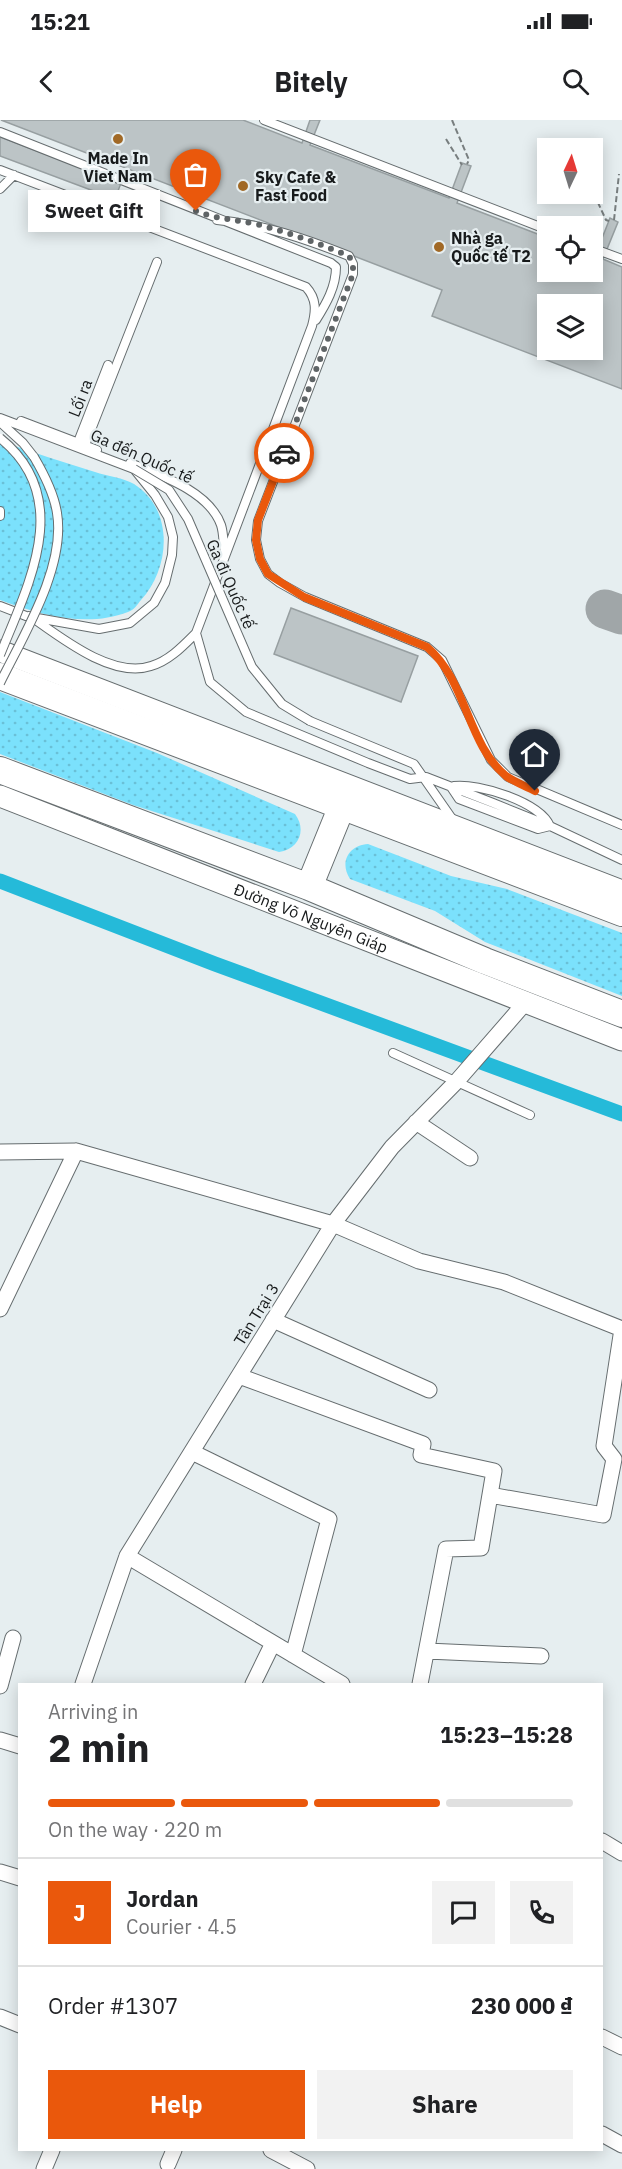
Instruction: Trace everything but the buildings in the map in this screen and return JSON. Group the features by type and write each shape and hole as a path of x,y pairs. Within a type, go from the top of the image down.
{"highway":[{"path":"0,675 622,913"},
{"name":"Đường Võ Nguyên Giáp","path":"0,770 309,887 485,961 622,1014"},
{"path":"309,887 342,806"}],"main road":[{"path":"0,653 622,891"},
{"name":"Đường Võ Nguyên Giáp","path":"2,798 622,1040"}],"street":[{"name":"Tân Trại 3","path":"83,1683 127,1556 333,1224 392,1147 457,1081 525,1003"},
{"path":"416,1122 470,1158"},
{"path":"0,1309 76,1150"},
{"path":"0,1152 76,1150 333,1224 419,1261 504,1282 622,1329 604,1446 614,1459 603,1515 490,1495"},
{"path":"273,1320 429,1390"},
{"path":"239,1376 423,1444 422,1455 494,1471 481,1548 446,1549 420,1683"},
{"path":"192,1452 329,1519 293,1655"},
{"path":"127,1556 340,1683"},
{"path":"0,1686 13,1638"},
{"path":"253,1683 273,1643"},
{"path":"427,1651 541,1656"},
{"path":"0,1740 18,1745"},
{"path":"603,1842 622,1853"},
{"path":"0,1872 18,1877"},
{"path":"0,2017 18,2024"},
{"path":"603,2038 622,2047"},
{"path":"603,2135 622,2145"},
{"path":"44,2169 52,2151"},
{"path":"168,2164 174,2151"},
{"path":"273,2151 307,2169"}],"lane":[{"path":"264,120 537,226"},
{"path":"0,132 218,220 304,252 336,267 336,277 328,300 312,326"},
{"path":"0,170 306,287 312,293 316,309 312,326 225,556"},
{"path":"0,179 14,175"},
{"path":"0,189 14,175"},
{"path":"218,220 254,224 291,235 349,256 353,264 353,274 258,520 256,540 260,559 268,574 304,597 427,647 442,660 491,760 507,777 622,825"},
{"path":"603,252 622,259"},
{"path":"82,443 156,262"},
{"name":"Lối ra","path":"82,443 108,365"},
{"name":"Ga đến Quốc tế","path":"0,413 149,470 197,496 212,510 221,525 225,556 196,633 166,660 150,667 128,668 77,650 30,616"},
{"path":"0,420 34,457 53,498 57,513 57,540 42,596 0,683"},
{"name":"Ga đi Quốc tế","path":"0,420 134,469 170,490 188,519 252,667 282,704 310,721 414,764 426,777"},
{"path":"0,438 19,459 36,489 42,524 39,550 30,580 0,653"},
{"path":"0,606 30,616 99,629 130,623 154,603 165,583 172,555 173,537 168,517 155,495 134,469"},
{"path":"0,511 0,516"},
{"path":"196,633 210,682 246,712 318,744 400,775 410,778 426,777 451,787 468,784 527,805 545,815 550,826"},
{"path":"426,777 457,827"},
{"path":"451,787 459,799 538,829 550,826 622,860"},
{"path":"393,1053 530,1115"}],"path":[{"path":"452,120 469,160 467,164"},
{"path":"446,139 462,165"},
{"path":"614,220 619,174"},
{"path":"600,204 609,221"}],"shaded area":[{"path":"0,441 125,480 147,495 162,524 164,540 162,557 151,587 132,610 112,617 96,619 64,618 0,600"},
{"path":"0,692 157,753 295,814 300,826 299,838 292,847 279,852 133,805 0,754"},
{"path":"368,844 451,876 507,889 622,933 622,996 485,942 435,911 350,879 346,866 348,856 351,851 361,845"}],"waterway":[{"path":"0,881 215,964 622,1114"}],"taxiway":[{"path":"605,609 622,615"}],"way so far":[{"path":"196,211 218,220 248,223 291,235 349,256 353,264 353,274 284,453"}],"place":[{"name":"Made In Viet Nam","path":"118,139"},
{"name":"Sky Cafe & Fast Food","path":"243,186"},
{"name":"Sweet Gift","path":"196,211"},
{"name":"Nhà ga Quốc tế T2","path":"439,247"}],"route":[{"path":"284,453 258,520 256,540 260,559 268,574 304,597 366,620 427,647 442,660 491,760 507,777 535,791"}]}
